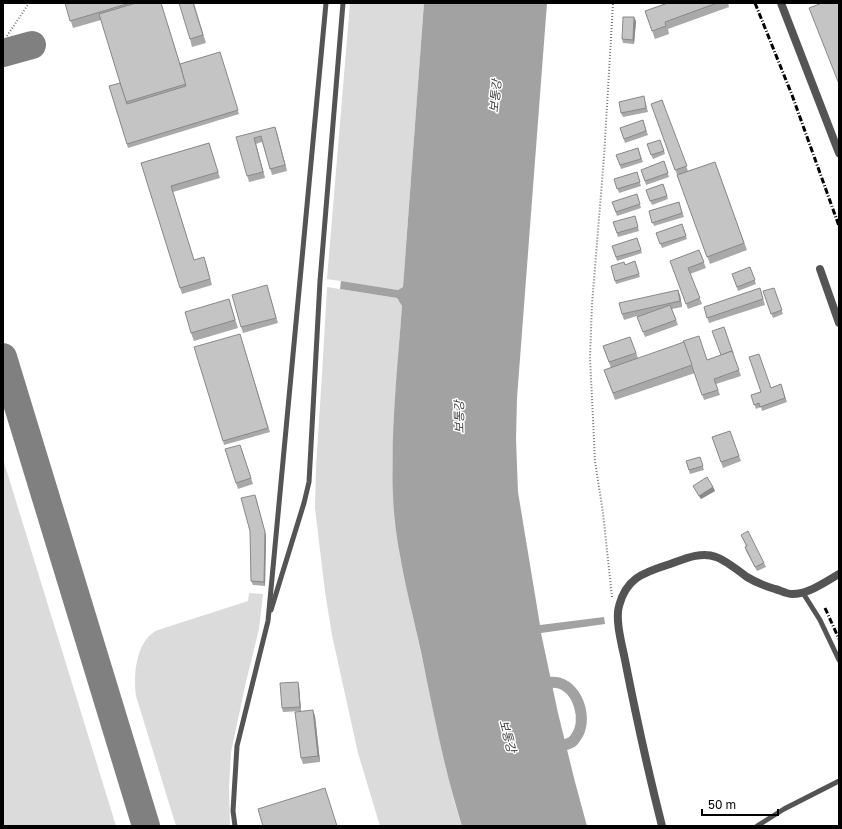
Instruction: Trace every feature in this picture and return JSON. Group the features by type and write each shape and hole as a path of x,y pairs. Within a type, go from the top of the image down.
{"street":[{"path":"781,3 839,153"},
{"path":"820,270 839,323"},
{"path":"662,826 632,695 618,625 618,607 629,585 636,578 649,571 698,556 708,555 718,557 752,580 791,594 803,593 839,574"}],"lane":[{"path":"268,621 326,3"},
{"path":"235,826 233,811 237,746 268,621 309,482 320,281 343,3"},
{"path":"803,593 820,620 839,660"},
{"path":"757,826 784,809 839,781"}],"path":[{"path":"7,36 29,3"},
{"path":"612,598 603,513 595,461 590,357 592,304 604,157 613,3"}],"shaded area":[{"path":"350,3 424,3 403,287 398,290 327,279"},
{"path":"327,287 397,298 402,306 394,413 392,467 400,557 439,736 454,801 462,826 380,826 358,753 332,635 325,592 315,508 316,466"},
{"path":"3,459 116,826 3,826"},
{"path":"249,593 263,594 259,629 231,752 229,787 230,826 176,826 136,696 135,679 138,659 145,641 158,630 248,601"}],"water":[{"name":"보통강","path":"424,3 547,3 517,398 516,439 518,492 540,625 604,617 605,624 541,633 558,713 587,826 462,826 439,739 405,582 396,530 392,461 402,306 397,298 340,289 341,281 398,290 403,287"}],"building":[{"path":"65,3 130,3 70,21"},
{"path":"136,3 161,3 186,84 126,102 99,14"},
{"path":"179,3 193,3 203,35 190,39"},
{"path":"668,3 717,3 665,22 666,26 652,31 645,11"},
{"path":"822,3 839,3 839,84 809,8"},
{"path":"623,17 634,17 633,40 622,39"},
{"path":"220,52 238,110 127,144 109,86 120,83 127,104 186,86 180,64"},
{"path":"644,96 646,108 621,113 619,102"},
{"path":"662,100 687,166 675,170 651,104"},
{"path":"643,120 646,131 624,139 620,128"},
{"path":"275,127 285,165 270,169 261,136 254,138 263,172 247,176 236,137"},
{"path":"660,140 664,151 651,155 647,144"},
{"path":"209,143 218,172 171,186 194,260 204,257 210,279 180,288 141,163"},
{"path":"638,148 641,159 620,165 616,155"},
{"path":"664,161 668,173 645,181 641,170"},
{"path":"715,162 744,243 707,257 677,175"},
{"path":"637,172 640,182 617,189 614,179"},
{"path":"663,184 667,196 650,201 646,190"},
{"path":"637,194 640,204 616,212 612,202"},
{"path":"679,202 682,213 652,223 649,211"},
{"path":"635,216 638,227 617,233 613,222"},
{"path":"682,224 686,236 660,244 656,233"},
{"path":"637,238 641,250 616,257 612,246"},
{"path":"699,250 704,262 688,268 700,298 686,304 670,261"},
{"path":"635,261 639,274 615,281 611,266 624,262 625,265"},
{"path":"750,267 755,280 737,287 732,274"},
{"path":"267,285 276,318 241,327 232,295"},
{"path":"760,288 763,299 707,318 704,307"},
{"path":"774,288 782,310 771,314 763,291"},
{"path":"678,290 680,301 622,314 619,303"},
{"path":"229,299 235,320 191,333 185,312"},
{"path":"670,305 676,320 643,332 637,317"},
{"path":"724,327 733,353 732,351 721,355 712,331"},
{"path":"240,334 268,428 223,441 194,347"},
{"path":"699,336 707,360 732,351 739,370 714,379 718,390 702,395 683,341"},
{"path":"630,337 636,353 609,362 603,346"},
{"path":"684,342 692,365 613,393 604,370"},
{"path":"759,354 771,388 781,384 785,398 760,407 759,403 754,405 751,395 761,392 749,357"},
{"path":"730,431 739,456 721,462 712,437"},
{"path":"240,445 251,478 236,483 225,449"},
{"path":"700,457 703,466 689,470 686,461"},
{"path":"707,477 713,487 699,496 693,486"},
{"path":"255,495 265,532 264,582 251,581 250,531 241,498"},
{"path":"748,531 764,563 755,567 741,535"},
{"path":"298,682 300,707 282,708 280,683"},
{"path":"313,710 318,756 301,758 295,712"},
{"path":"325,788 337,826 263,826 258,809"}],"waterway":[{"path":"537,684 554,682 566,686 572,692 580,706 580,730 575,738 570,743 551,749"}],"taxiway":[{"path":"3,53 32,45"},
{"path":"3,357 146,826"}],"railway":[{"path":"755,3 792,95 839,226"},
{"path":"825,608 839,639"}]}
